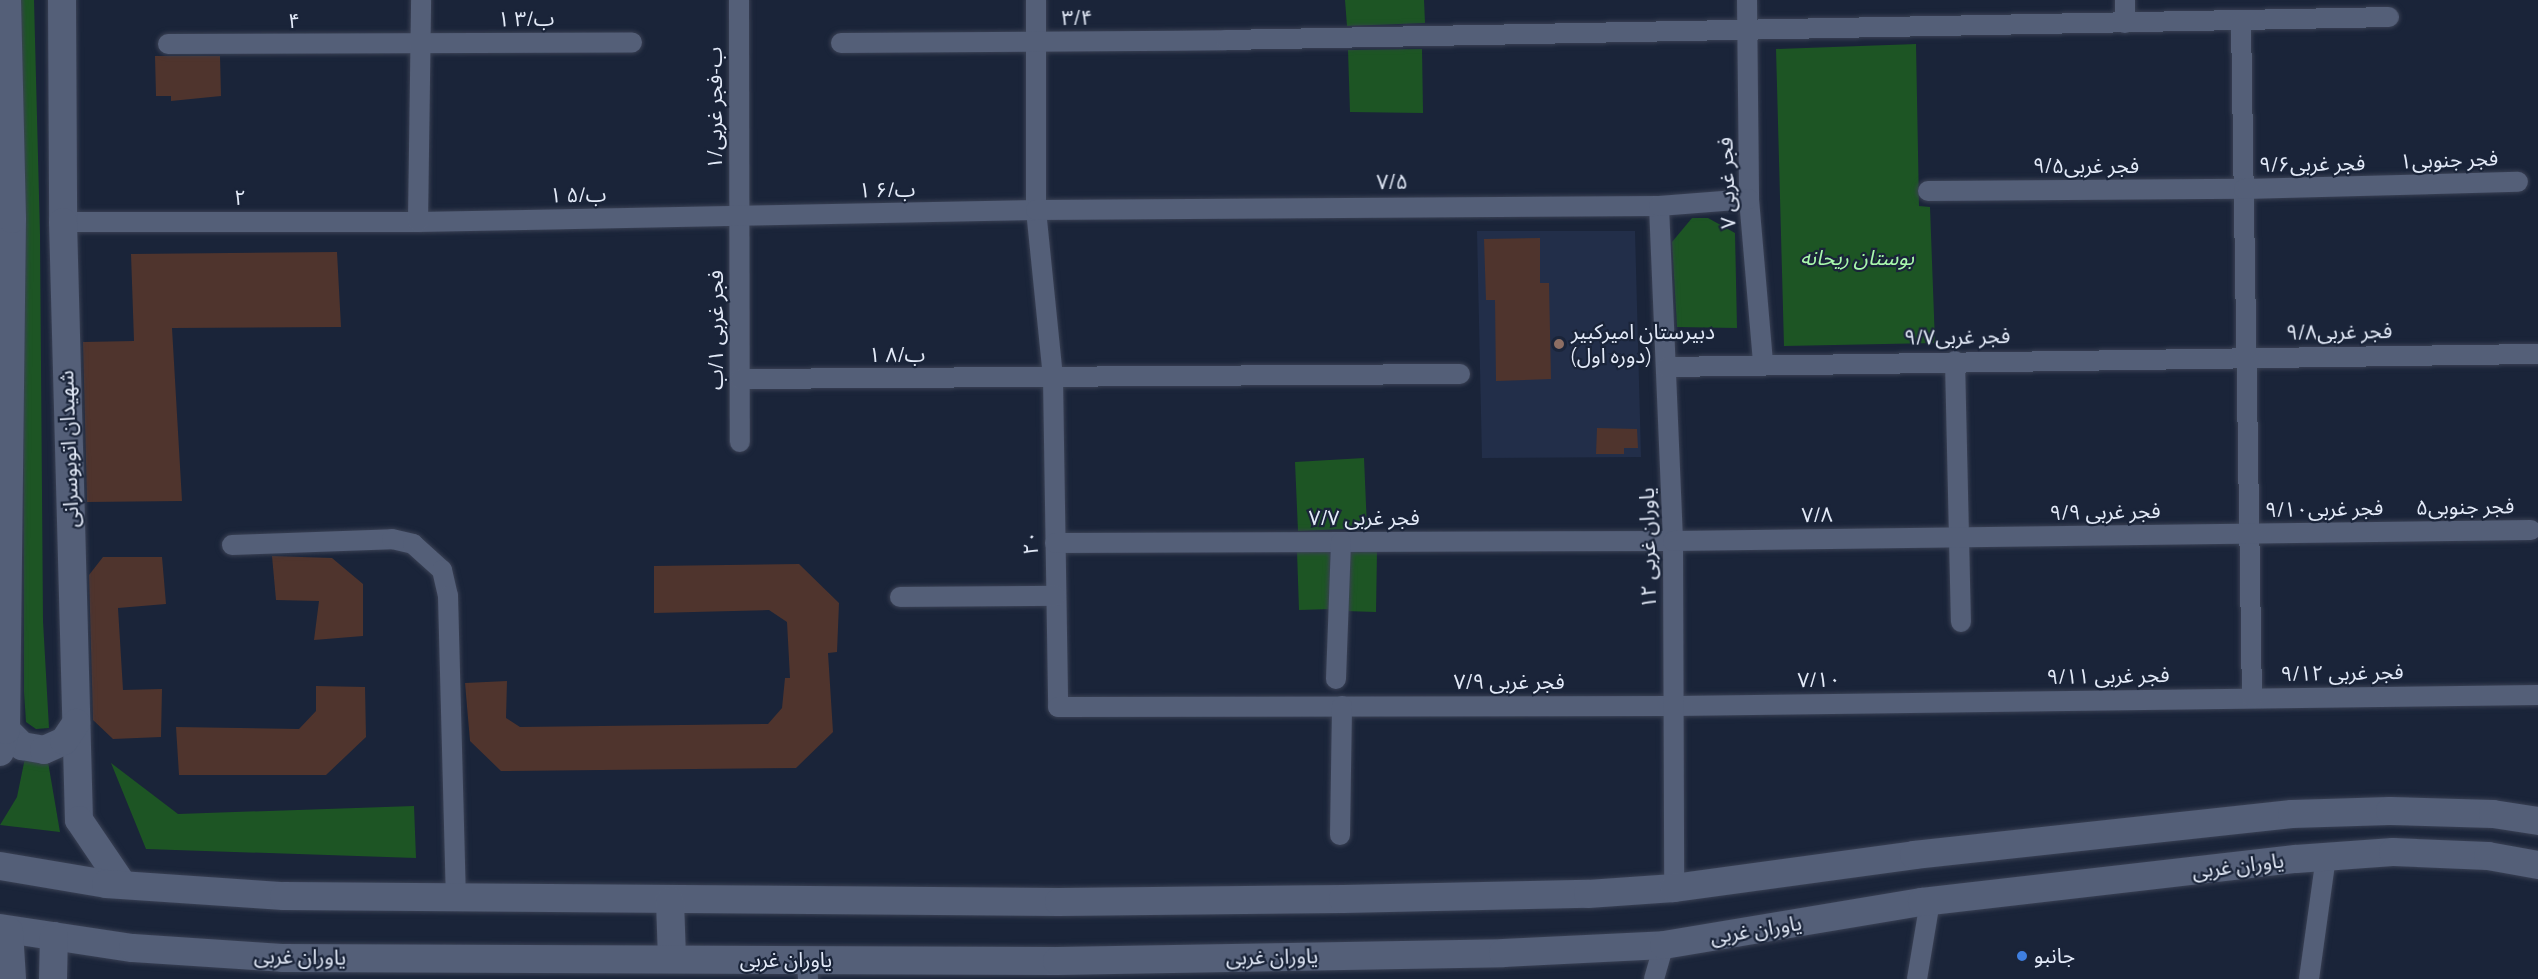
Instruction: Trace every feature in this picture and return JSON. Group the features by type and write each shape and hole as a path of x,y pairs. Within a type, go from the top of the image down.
{"main road":[{"path":"7,0 12,219 3,741 44,750 64,741 76,723"},
{"name":"شهیدان اتوبوسرانی","path":"62,0 63,222 79,820 123,885"},
{"path":"0,866 123,885 284,897 670,901 1248,900 1588,894 1674,888 1914,855 2303,814 2447,813 2538,821"},
{"path":"2067,840 2072,886"},
{"name":"یاوران غربی","path":"5,929 133,948 282,958 672,959 808,969 1503,953 1664,945 1930,901 2326,857 2393,852 2488,856 2538,865"},
{"path":"670,901 672,959"},
{"path":"5,929 12,978 34,970 53,978 54,936"}],"street":[{"path":"418,222 421,0"},
{"name":"۱/ب-فجر غربی","path":"739,0 739,217"},
{"name":"۲۰","path":"1036,0 1036,210 1053,378 1058,707"},
{"name":"۷ فجر غربی","path":"1747,0 1749,199 1763,363"},
{"path":"2125,0 2125,23"},
{"name":"۳/۴","path":"840,43 1226,40 2389,17"},
{"path":"2241,21 2252,698"},
{"name":"۱ ب/۳","path":"420,45 633,42"},
{"name":"۴","path":"168,44 420,45"},
{"name":"فجر جنوبی۱","path":"2381,186 2518,182"},
{"name":"فجر غربی۹/۶","path":"2244,189 2381,186"},
{"name":"فجر غربی۹/۵","path":"1928,191 2244,189"},
{"name":"۷/۵","path":"1036,210 1659,206 1749,199"},
{"name":"۱۲ یاوران غربی","path":"1659,206 1673,541 1674,888"},
{"name":"۱ ب/۶","path":"739,217 1036,210"},
{"name":"۱ ب/۵","path":"418,222 739,217"},
{"name":"فجر غربی ۱/ب","path":"739,217 740,442"},
{"name":"۲","path":"63,222 418,222"},
{"name":"فجر غربی۹/۸","path":"2247,357 2538,354"},
{"name":"فجر غربی۹/۷","path":"1667,367 1763,363 2247,357"},
{"path":"1956,361 1961,622"},
{"name":"۱ ب/۸","path":"740,379 1460,374"},
{"name":"فجر جنوبی۵","path":"2399,532 2531,530"},
{"name":"فجر غربی۹/۱۰","path":"2249,534 2399,532"},
{"name":"۹/۹ فجر غربی","path":"1961,537 2249,534"},
{"name":"۷/۸","path":"1673,541 1961,537"},
{"path":"232,545 392,540 413,544 442,570 448,596 456,899"},
{"name":"۷/۷ فجر غربی","path":"1055,543 1673,541"},
{"path":"1336,679 1341,542"},
{"path":"900,597 1056,596"},
{"name":"۹/۱۲ فجر غربی","path":"2252,698 2538,695"},
{"name":"۹/۱۱ فجر غربی","path":"1964,702 2252,698"},
{"name":"۷/۱۰","path":"1675,706 1964,702"},
{"path":"1340,835 1342,706"},
{"name":"۷/۹ فجر غربی","path":"1058,707 1675,706"},
{"path":"2309,979 2326,857"},
{"path":"1917,979 1930,901"},
{"path":"1654,979 1664,945"}],"shaded area":[{"name":"دبیرستان امیرکبیر (دوره اول)","path":"1477,231 1635,231 1641,457 1482,458"}],"green space":[{"path":"18,0 34,0 40,235 43,621 49,728 36,729 26,722 24,692 23,203"},
{"path":"1345,0 1424,0 1425,23 1347,26"},
{"name":"بوستان ریحانه","path":"1916,44 1919,206 1930,207 1935,343 1784,346 1776,49"},
{"path":"1422,49 1423,113 1350,112 1348,50"},
{"path":"1692,218 1708,218 1735,233 1737,328 1677,327 1672,242"},
{"path":"1364,458 1367,528 1298,531 1295,462"},
{"path":"1347,549 1377,550 1376,612 1345,611"},
{"path":"1297,551 1330,551 1332,609 1299,610"},
{"path":"47,756 60,832 0,825 17,797 25,758"},
{"path":"111,763 178,814 414,806 416,858 146,849"}],"building":[{"path":"155,56 220,56 221,96 171,101 171,96 156,96"},
{"path":"1540,238 1540,283 1549,283 1551,379 1496,381 1495,300 1486,300 1484,239"},
{"path":"337,252 341,327 172,328 182,501 87,502 83,342 134,341 131,254"},
{"path":"1597,428 1637,429 1638,448 1624,448 1624,454 1596,454"},
{"path":"272,556 332,558 363,584 363,636 314,640 319,601 276,600"},
{"path":"103,557 162,557 166,604 118,608 123,690 162,689 161,737 113,739 93,720 89,575"},
{"path":"799,564 839,603 837,652 828,653 833,732 796,768 501,771 470,741 465,683 507,681 506,718 520,727 768,724 782,708 785,678 790,678 787,622 769,610 654,613 654,566"},
{"path":"316,686 365,687 366,737 326,775 179,775 176,727 299,729 316,711"}],"place":[{"name":"دبیرستان امیرکبیر (دوره اول)","path":"1559,344"},
{"name":"جانبو","path":"2022,956"}]}
